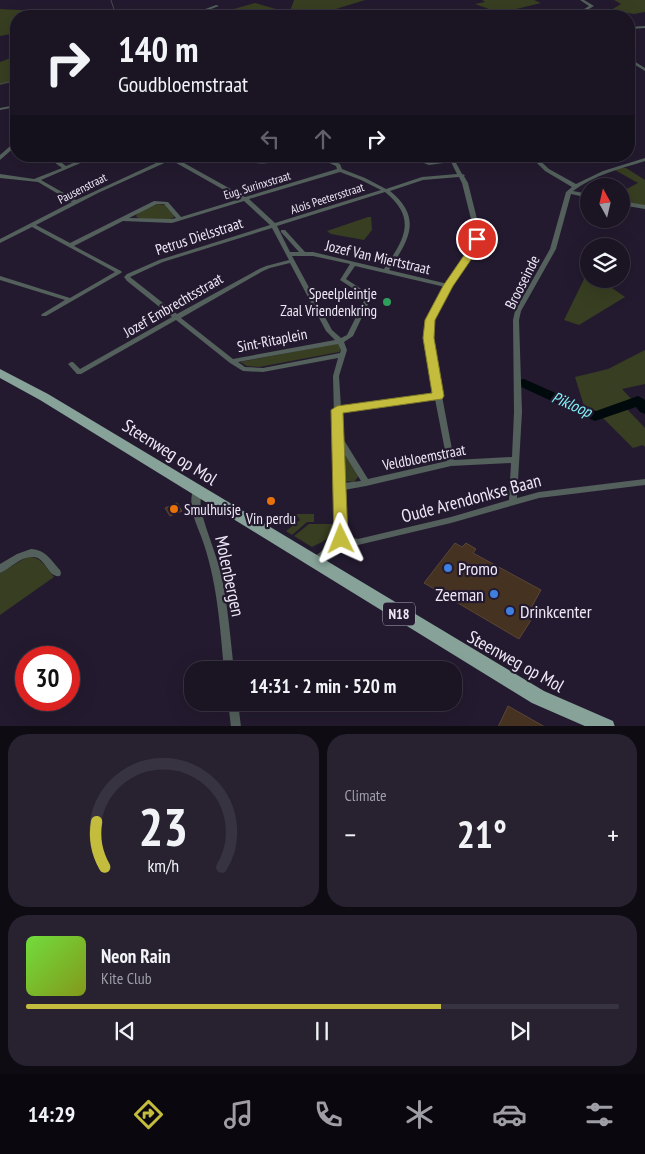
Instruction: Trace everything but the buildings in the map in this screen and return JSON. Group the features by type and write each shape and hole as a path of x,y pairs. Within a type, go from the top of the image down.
{"main road":[{"name":"Steenweg op Mol","path":"0,372 538,697 607,726"}],"street":[{"path":"582,0 592,6 585,10"},
{"path":"206,10 217,6"},
{"path":"0,158 10,149"},
{"path":"57,162 66,168"},
{"path":"36,180 80,162"},
{"name":"Pausenstraat","path":"0,241 75,202 160,162"},
{"path":"180,162 245,199 274,226 329,331 340,341 344,350 337,367 336,376 341,539 315,562"},
{"path":"255,163 268,162"},
{"path":"331,162 338,165 340,170 358,176 386,190 402,207 408,225 405,239 386,271"},
{"path":"422,162 439,162"},
{"path":"451,463 428,329 430,320 448,286 470,254 477,239 474,216 462,176 454,162"},
{"path":"538,162 547,170 575,186"},
{"name":"Brooseinde","path":"514,501 514,460 518,412 516,320 523,301 553,249 569,192 575,186 620,166 634,162"},
{"name":"Eug. Surinxstraat","path":"123,219 164,222 180,219 340,170"},
{"path":"0,176 36,180 75,202"},
{"name":"Alois Peetersstraat","path":"274,226 422,179 462,176"},
{"path":"569,192 580,194"},
{"path":"71,245 152,204 161,202 168,205 180,219"},
{"path":"630,204 645,207"},
{"path":"32,225 119,272 44,315"},
{"name":"Petrus Dielsstraat","path":"176,317 127,277 134,272 161,261 274,226"},
{"path":"283,231 303,253"},
{"name":"Jozef Van Miertstraat","path":"288,254 303,253 448,286"},
{"name":"Jozef Embrechtsstraat","path":"71,364 79,372 268,266 292,261"},
{"path":"340,341 350,336 370,296 342,280 353,264"},
{"path":"0,278 70,300"},
{"path":"176,317 232,361"},
{"name":"Sint-Ritaplein","path":"232,361 340,341"},
{"name":"Sint-Ritaplein","path":"232,361 244,369 263,370 343,355"},
{"path":"337,410 438,396"},
{"path":"338,436 366,483"},
{"name":"Veldbloemstraat","path":"340,487 366,483 451,463 514,460"},
{"name":"Oude Arendonkse Baan","path":"341,539 358,542 376,539 539,495 645,482"},
{"name":"Molenbergen","path":"196,490 194,500 196,513 209,547 222,600 228,661"},
{"path":"0,568 25,554 36,553 41,555 57,573"},
{"path":"234,711 236,726"}],"green space":[{"path":"294,0 365,0 336,10 290,10"},
{"path":"482,0 534,0 541,3 512,10 492,10 475,4 485,2"},
{"path":"614,0 645,0 645,12 635,14 635,10 611,10 621,4"},
{"path":"255,3 279,10 230,10"},
{"path":"0,9 20,10 10,10 10,34 0,36"},
{"path":"10,58 10,82 0,85 0,62"},
{"path":"626,168 645,180 645,206 630,203 630,187 638,183 615,170"},
{"path":"158,204 166,205 175,216 168,220 158,220 139,219 136,216 138,212"},
{"path":"371,217 372,230 364,240 331,234 327,231"},
{"path":"580,287 612,288 625,297 579,325 564,320"},
{"path":"339,343 341,350 339,352 259,367 247,366 240,362"},
{"path":"645,350 645,384 622,389 636,404 626,408 645,428 645,447 643,445 633,448 597,412 590,412 584,406 575,377 608,369"},
{"path":"343,450 358,474 354,482 346,481 344,478"},
{"path":"296,514 314,514 314,522 307,522 292,535 286,531 300,520"},
{"path":"309,524 337,524 330,536 312,547 294,536"},
{"path":"27,557 40,560 54,577 0,615 0,573"}],"waterway":[{"path":"111,0 114,10"},
{"path":"0,84 10,82"},
{"name":"Pikloop","path":"524,383 595,416 638,401 645,409"}],"place":[{"name":"Speelpleintje Zaal Vriendenkring","path":"387,302"},
{"name":"Vin perdu","path":"271,501"},
{"name":"Smulhuisje","path":"174,509"},
{"name":"Promo","path":"448,568"},
{"name":"Zeeman","path":"494,594"},
{"name":"Drinkcenter","path":"510,611"}],"route":[{"path":"341,539 337,410 438,396 428,338 430,320 448,286 474,248 477,239"}]}
